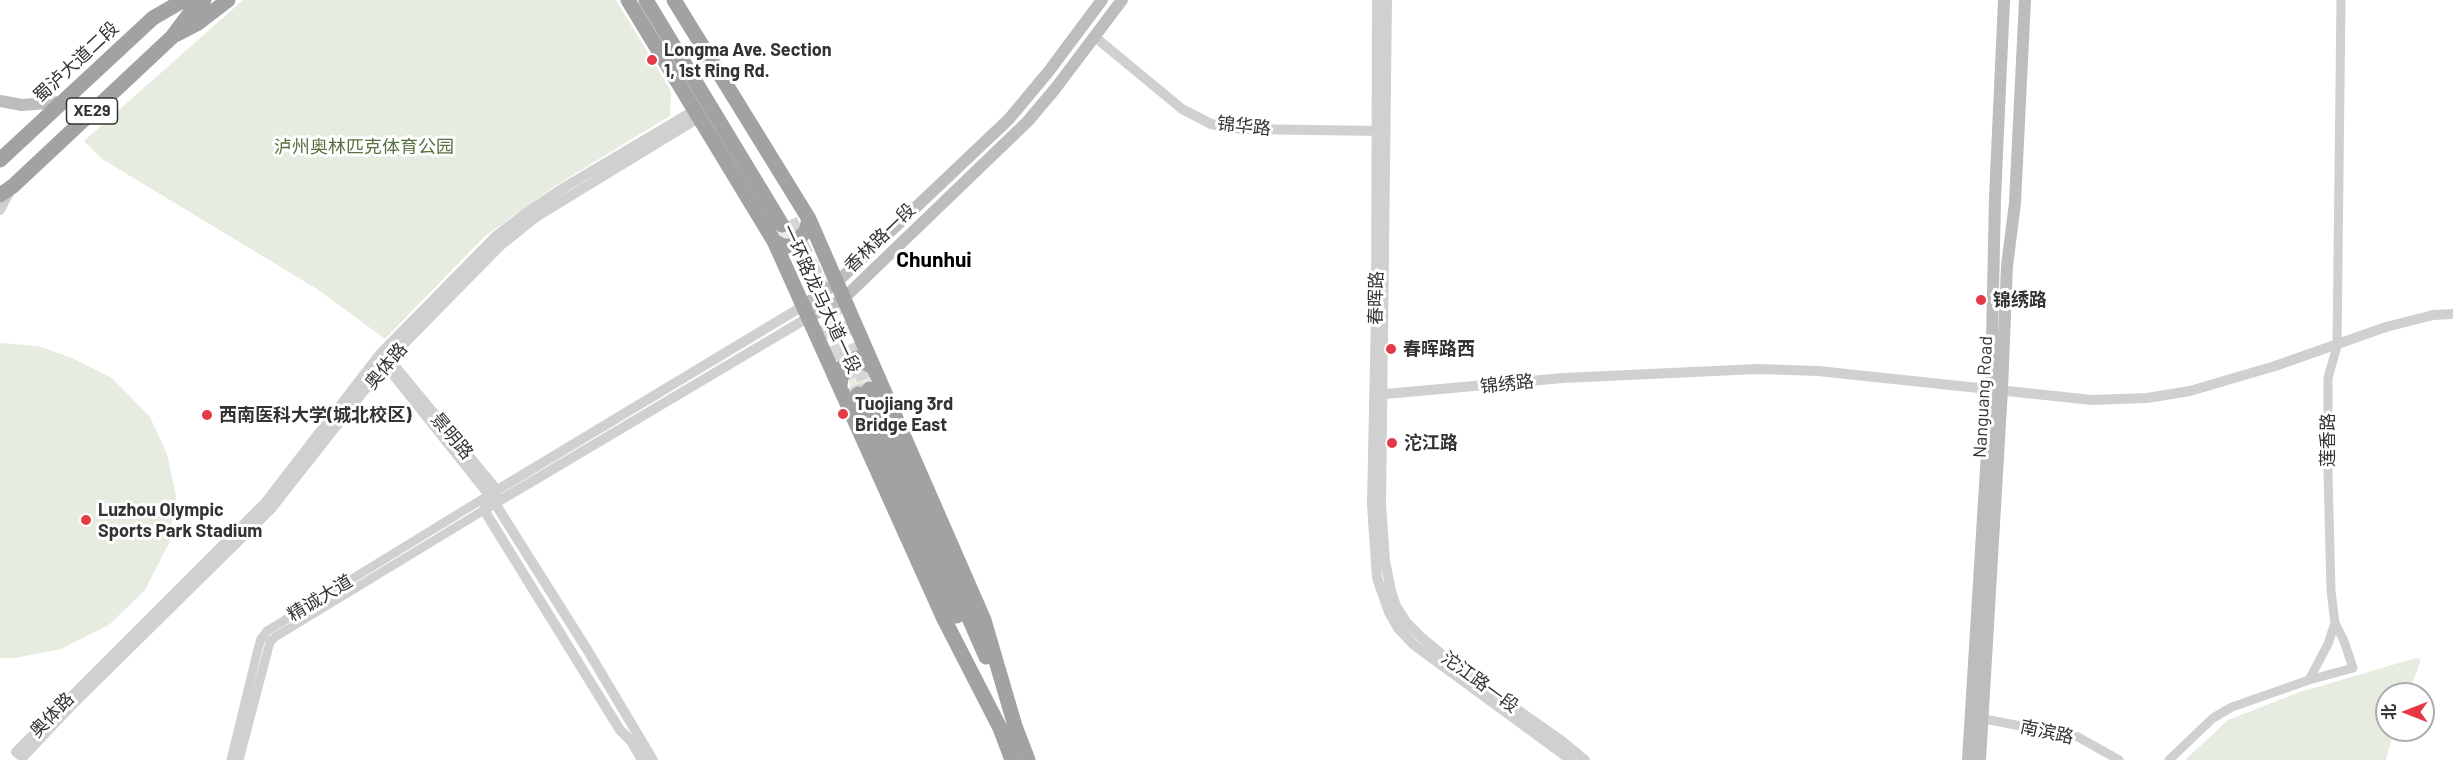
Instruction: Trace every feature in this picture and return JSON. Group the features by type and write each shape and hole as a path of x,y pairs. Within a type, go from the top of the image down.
{"highway":[{"path":"153,18 170,0"},
{"name":"蜀泸大道二段","path":"0,160 153,18 184,0"},
{"name":"XE29","path":"6,190 172,37 193,9 204,0"},
{"path":"172,37 198,23 228,0"},
{"name":"一环路龙马大道一段","path":"628,0 774,241 944,617 1028,760"},
{"path":"646,0 786,223 656,0"},
{"name":"一环路龙马大道一段","path":"674,0 808,219 984,620 1012,760"},
{"path":"774,241 783,246 792,246 806,231 808,219"},
{"path":"840,385 843,366 849,362 857,358 873,367"},
{"path":"864,392 1007,727"}],"main road":[{"name":"香林路一段","path":"806,311 1009,118 1049,71 1102,0"},
{"name":"香林路一段","path":"806,311 843,299 1027,122 1055,89 1122,0"},
{"name":"Nanguang Road","path":"1996,388 1995,198 2004,0"},
{"name":"Nanguang Road","path":"1968,760 1976,718 1996,388 2015,203 2025,0"},
{"path":"0,101 22,105 60,102"},
{"name":"Nanguang Road","path":"1976,718 1980,760"}],"street":[{"name":"春晖路","path":"1377,0 1382,129"},
{"name":"春晖路","path":"1387,0 1382,129 1379,395 1373,534 1377,578 1387,593"},
{"name":"莲香路","path":"2169,760 2213,718 2263,694 2353,668 2335,623 2329,543 2328,378 2337,346 2341,0"},
{"name":"锦华路","path":"1097,34 1182,109 1211,124 1241,129 1382,129"},
{"name":"奥体路","path":"384,360 271,509 70,707 23,757 16,752 265,503 384,360 511,224 565,187 698,113"},
{"path":"0,210 6,190"},
{"name":"香林路一段","path":"493,492 806,311"},
{"name":"香林路一段","path":"484,510 496,505 806,311"},
{"name":"锦绣路","path":"1379,395 1563,378 1758,369 1818,371 1996,388 2092,400 2147,398 2190,391 2337,346 2386,327 2433,315 2453,314"},
{"name":"景明路","path":"384,360 493,492"},
{"path":"493,492 496,505 653,760"},
{"path":"493,492 484,510 620,730 631,741 642,760"},
{"name":"精诚大道","path":"231,760 258,649 267,631 493,492"},
{"name":"精诚大道","path":"240,760 270,642 484,510"},
{"name":"沱江路一段","path":"1387,593 1398,628 1414,645 1571,760"},
{"name":"沱江路一段","path":"1387,593 1406,622 1421,638 1461,670 1562,741 1585,760"},
{"path":"2309,680 2328,644 2335,623"},
{"name":"南滨路","path":"1976,718 2078,737 2119,760"}],"green space":[{"name":"泸州奥林匹克体育公园","path":"243,0 616,0 671,91 670,116 558,184 484,237 385,339 317,289 102,159 84,141"},
{"path":"796,217 800,227 795,236 787,239 779,236 776,230"},
{"name":"Luzhou Olympic Sports Park Stadium","path":"0,343 38,346 72,358 112,378 150,417 167,454 176,496 169,543 145,590 109,625 61,649 15,658 0,658"},
{"path":"844,343 850,355 838,362 832,348"},
{"path":"857,366 869,372 875,386 852,393 847,374 851,368"},
{"path":"2416,658 2421,660 2413,682 2375,682 2375,742 2391,742 2386,760 2185,760 2228,720 2300,692"}],"tunnel":[{"path":"790,220 869,389"},
{"path":"817,302 858,394"}],"place":[{"name":"Longma Ave. Section 1, 1st Ring Rd.","path":"652,60"},
{"name":"锦绣路","path":"1981,300"},
{"name":"春晖路西","path":"1391,349"},
{"name":"Tuojiang 3rd Bridge East","path":"843,414"},
{"name":"西南医科大学(城北校区)","path":"207,415"},
{"name":"沱江路","path":"1392,443"},
{"name":"Luzhou Olympic Sports Park Stadium","path":"86,520"}],"district":[{"name":"Chunhui","path":"934,260"}]}
